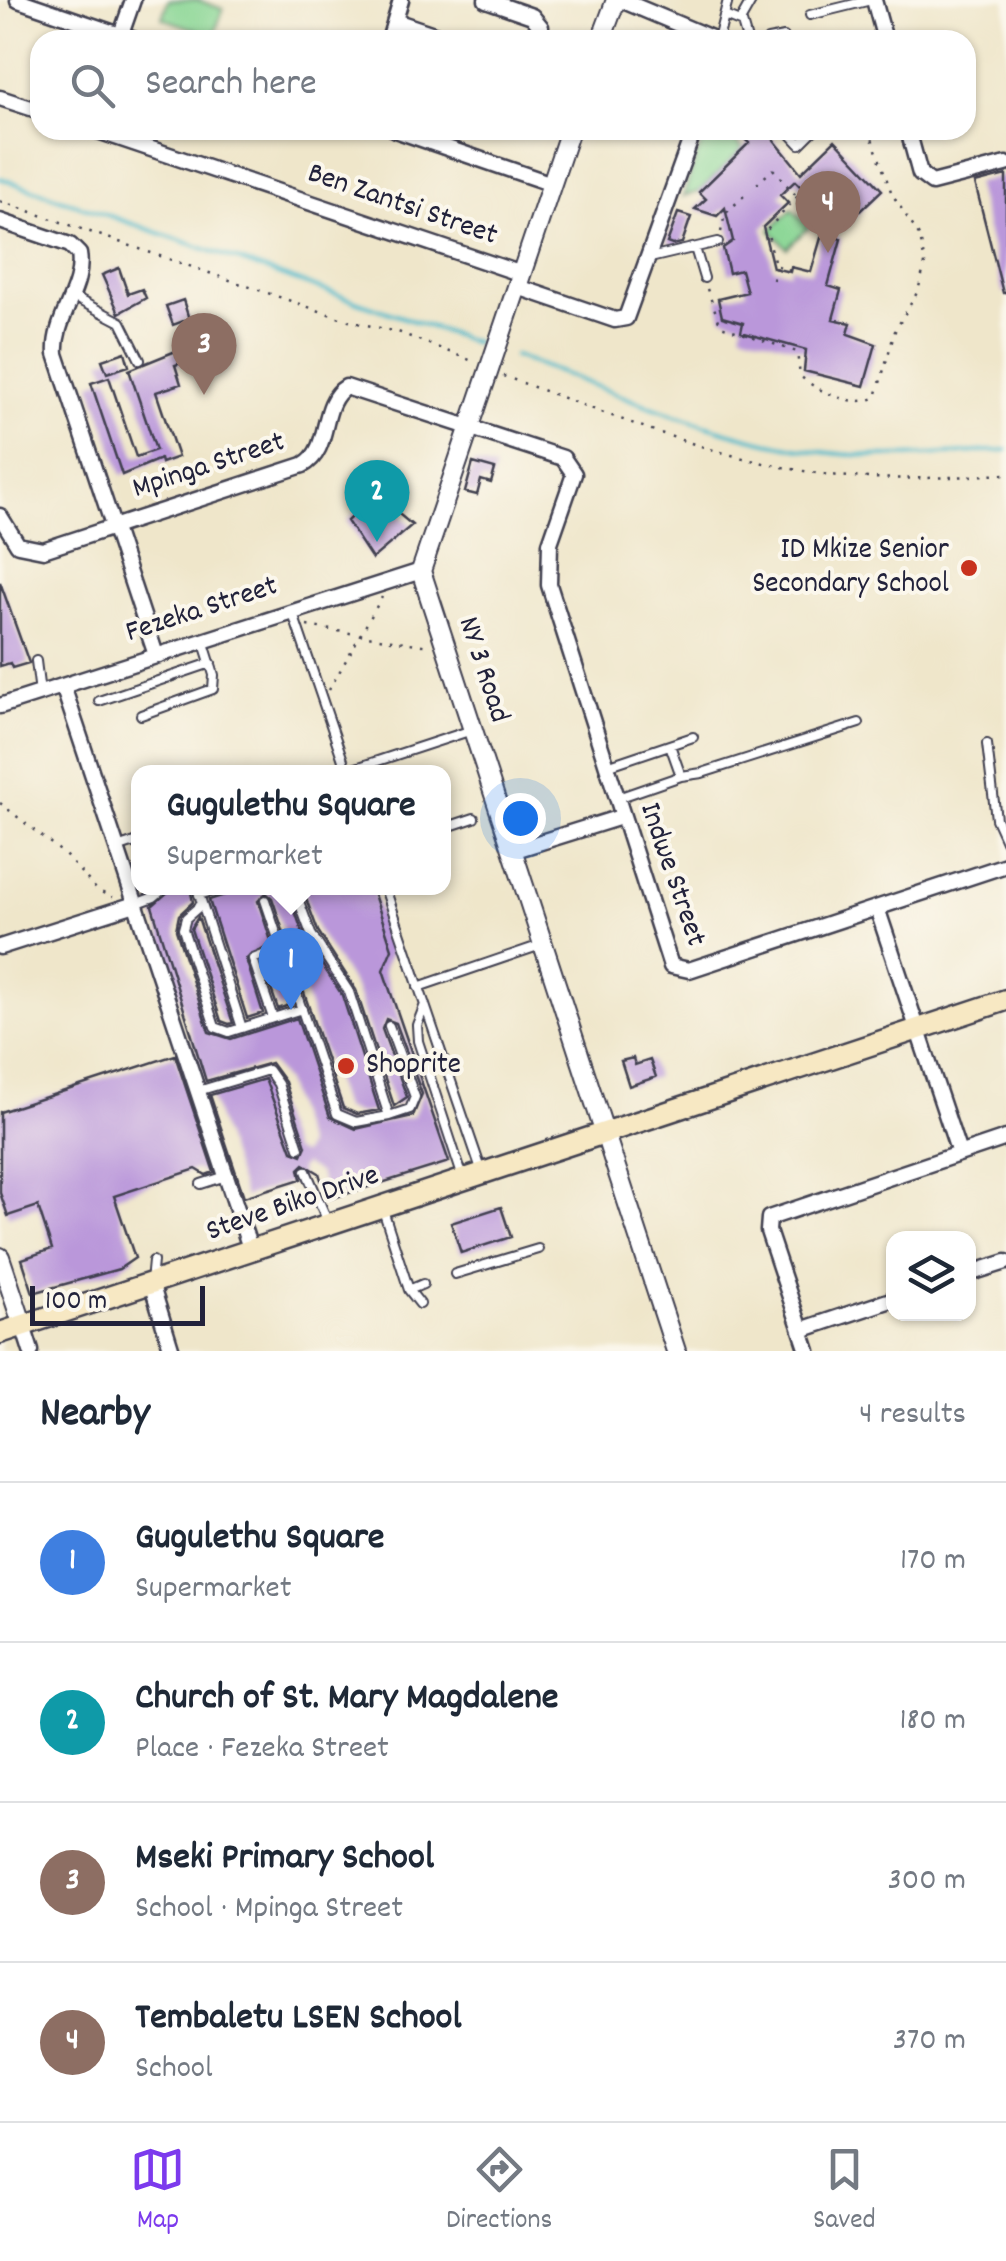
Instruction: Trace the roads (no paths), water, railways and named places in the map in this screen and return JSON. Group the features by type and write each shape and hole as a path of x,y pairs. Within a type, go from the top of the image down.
{"main road":[{"path":"918,1029 1006,1000"},
{"name":"Steve Biko Drive","path":"0,1333 918,1029"}],"street":[{"path":"18,0 100,30"},
{"path":"127,30 133,0"},
{"path":"392,30 401,0"},
{"path":"486,0 532,16 541,30"},
{"path":"606,30 618,0 692,30"},
{"path":"872,0 881,30"},
{"path":"395,21 422,30"},
{"path":"0,98 30,108"},
{"name":"Ben Zantsi Street","path":"123,140 621,320 631,312 650,258"},
{"path":"424,140 552,184"},
{"path":"421,570 567,140"},
{"path":"650,258 691,140"},
{"path":"911,140 920,174 936,183 1006,164"},
{"path":"0,221 76,248 81,260 56,339 56,354 156,655"},
{"name":"Mpinga Street","path":"0,516 11,538 31,550 114,528 309,462 318,451 335,398 346,387 563,458 572,466"},
{"name":"Indwe Street","path":"572,466 573,478 550,543 549,586 668,960 676,970 690,970 1006,866"},
{"name":"Fezeka Street","path":"0,706 421,570"},
{"name":"NY 3 Road","path":"421,570 676,1351"},
{"path":"63,686 131,892"},
{"path":"512,851 621,817"},
{"path":"132,895 251,1251"},
{"path":"0,947 135,904"},
{"path":"877,908 959,1153"},
{"path":"808,1351 768,1231 769,1218 1006,1138"},
{"path":"0,1257 31,1351"},
{"path":"976,1271 1006,1262"},
{"path":"151,1283 172,1351"},
{"path":"801,1330 886,1302"}],"lane":[{"path":"722,30 728,0"},
{"path":"740,22 752,0"},
{"path":"810,15 872,0"},
{"path":"727,18 740,22 744,30"},
{"path":"650,258 718,242"},
{"path":"695,248 704,278"},
{"path":"72,296 121,322 140,360"},
{"path":"292,610 344,765"},
{"path":"140,715 209,692 215,686 204,640"},
{"path":"36,660 40,693"},
{"path":"99,701 211,662"},
{"path":"616,798 860,723"},
{"path":"367,765 472,730"},
{"path":"605,766 692,737"},
{"path":"670,744 681,776"},
{"path":"987,744 996,818 1006,841"},
{"path":"451,826 474,818"},
{"path":"117,848 131,843"},
{"path":"135,904 157,895"},
{"path":"297,895 311,934 349,992 389,1116"},
{"path":"387,895 473,1177"},
{"path":"200,896 242,1028"},
{"path":"200,896 183,928 214,1027 222,1033 302,1009"},
{"path":"265,900 326,1094 337,1114 356,1122 410,1110 416,1097 390,1026"},
{"path":"418,987 543,945"},
{"path":"273,1018 252,964 260,955 281,948"},
{"path":"424,1007 418,1041 473,1177"},
{"path":"198,1091 268,1070 278,1084 298,1148"},
{"path":"306,1171 330,1224"},
{"path":"202,1184 226,1176"},
{"path":"382,1206 408,1290 420,1304"},
{"path":"456,1274 538,1249"},
{"path":"151,1283 153,1261"},
{"path":"408,1290 424,1284"}],"waterway":[{"path":"0,178 477,343"},
{"path":"514,356 666,412 783,446 868,456 1006,450"}],"place":[{"name":"Tembaletu LSEN School","path":"828,253"},
{"name":"Mseki Primary School","path":"204,395"},
{"name":"Church of St. Mary Magdalene","path":"377,542"},
{"name":"ID Mkize Senior Secondary School","path":"969,568"},
{"name":"Gugulethu Square","path":"291,1010"},
{"name":"Shoprite","path":"346,1066"}]}
